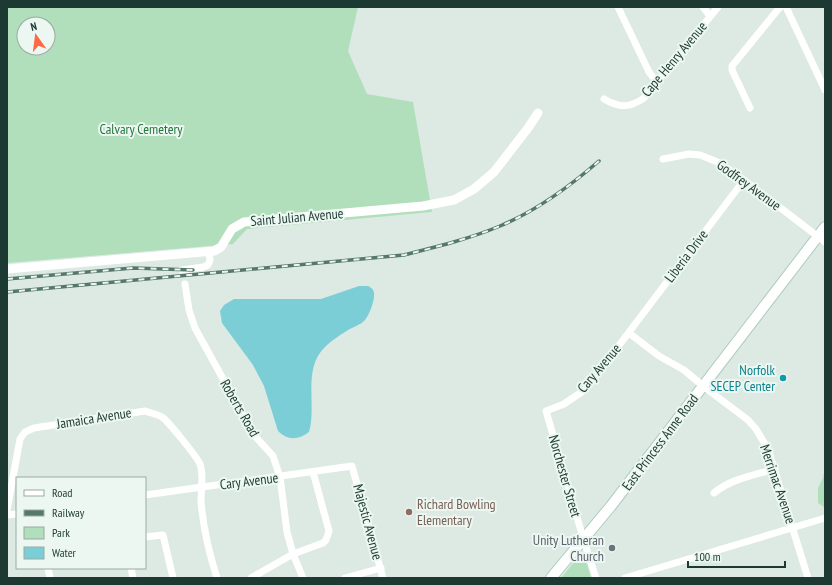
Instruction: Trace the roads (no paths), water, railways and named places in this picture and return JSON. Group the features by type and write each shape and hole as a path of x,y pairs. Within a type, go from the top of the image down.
{"main road":[{"name":"East Princess Anne Road","path":"551,578 584,541 703,386 821,240 825,227"}],"street":[{"path":"618,7 649,72 657,82"},
{"path":"703,7 710,16"},
{"name":"Cape Henry Avenue","path":"604,99 618,106 631,105 644,98 718,7"},
{"path":"750,108 732,70 732,66 780,7"},
{"path":"786,7 825,90"},
{"name":"Saint Julian Avenue","path":"209,252 217,250 221,247 231,230 244,222 424,206 454,200 474,190 494,172 538,113"},
{"name":"Godfrey Avenue","path":"663,159 689,154 720,163 821,240"},
{"name":"Liberia Drive","path":"629,333 744,180"},
{"path":"7,269 209,252 210,260 208,265 203,268 182,270"},
{"name":"Roberts Road","path":"185,284 189,310 195,328 254,435 273,456 280,477 287,532 293,554 303,578"},
{"name":"Merrimac Avenue","path":"629,333 659,356 684,370 736,411 756,429 768,449 775,469 808,578"},
{"name":"Cary Avenue","path":"546,411 564,404 586,388 629,333"},
{"name":"Jamaica Avenue","path":"7,510 20,439 25,432 34,428 145,410 162,417 194,454 200,464 202,472 201,486 205,531 210,556 217,578"},
{"name":"Norchester Street","path":"546,411 596,578"},
{"name":"Cary Avenue","path":"146,495 352,466"},
{"name":"Majestic Avenue","path":"352,466 383,578"},
{"path":"714,493 732,482 775,469"},
{"path":"251,578 293,554 323,543 328,536 329,532 313,472"},
{"path":"625,578 825,518"},
{"path":"146,537 163,535 173,578"},
{"path":"345,578 381,568"},
{"path":"125,578 133,577"}],"water":[{"path":"359,286 368,286 374,293 372,306 368,315 366,319 358,325 339,336 325,347 318,356 312,376 312,410 309,432 301,437 289,438 278,431 264,386 253,365 222,323 220,311 224,305 234,299 321,299"}],"railway":[{"path":"7,292 404,255 464,239 488,231 513,220 552,198 599,161"},
{"path":"7,279 133,268 193,270"}],"place":[{"name":"Norfolk SECEP Center","path":"783,378"},
{"name":"Richard Bowling Elementary","path":"409,512"},
{"name":"Unity Lutheran Church","path":"612,548"}],"park label":[{"name":"Calvary Cemetery","path":"141,129"}]}
